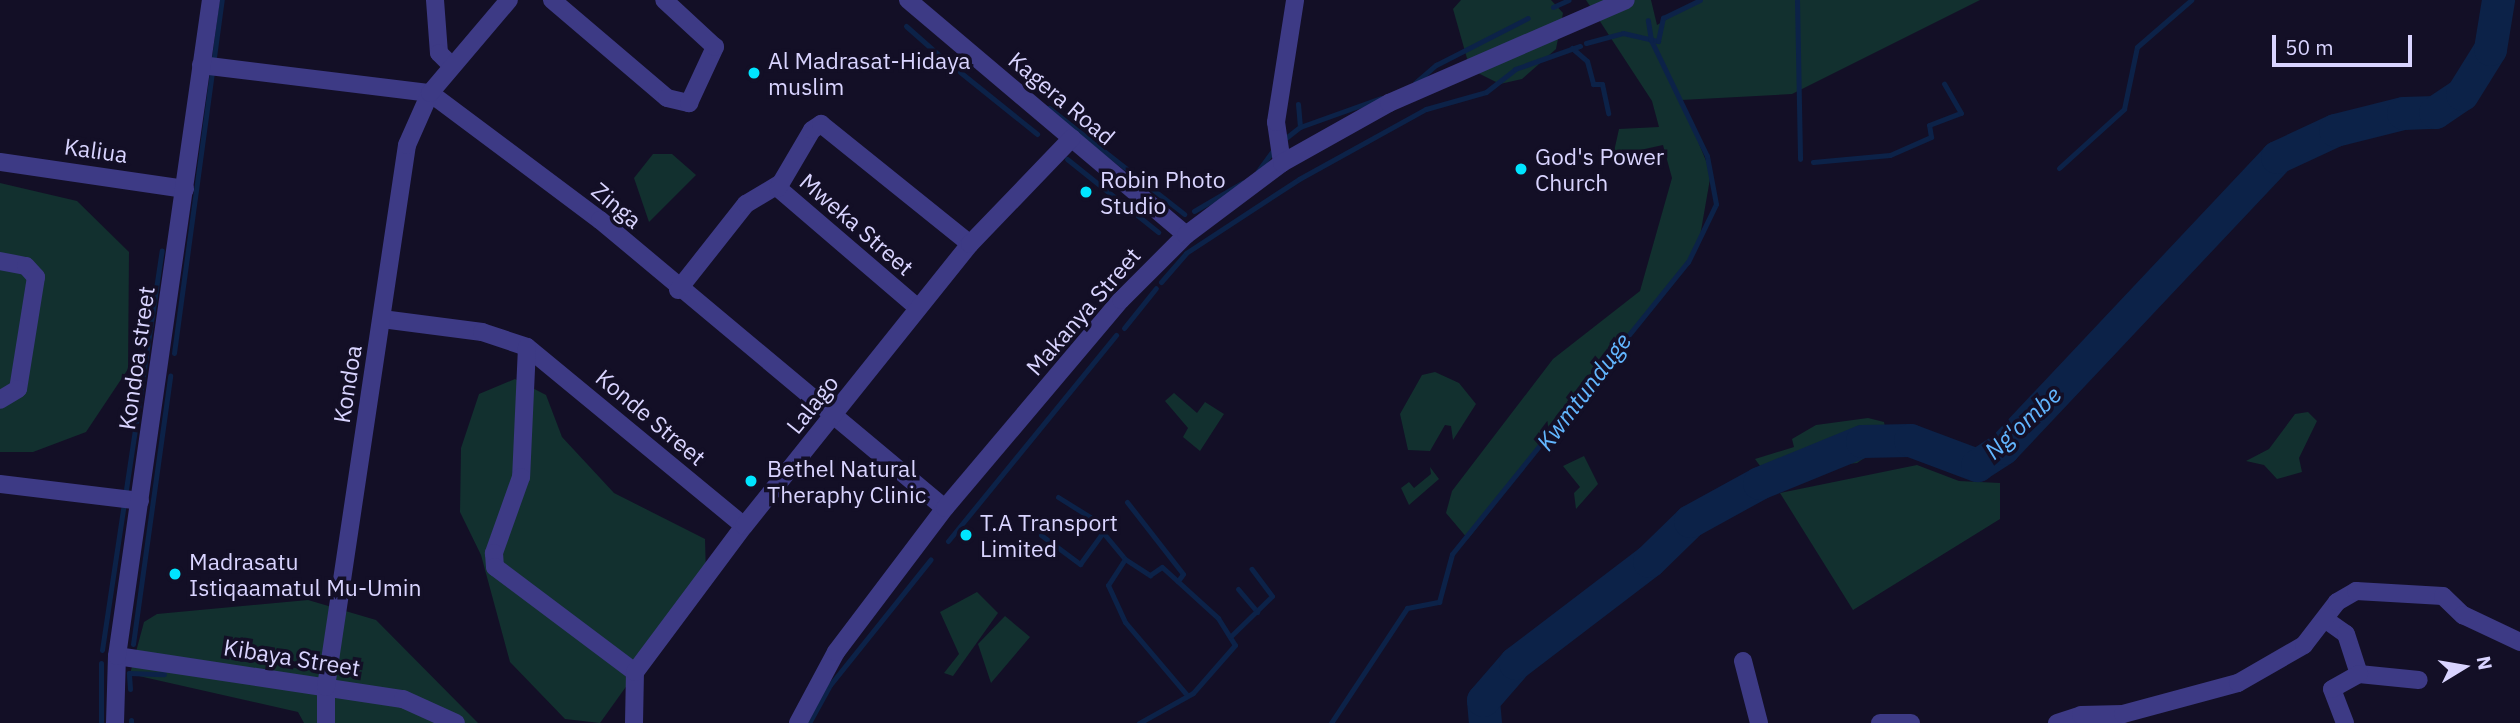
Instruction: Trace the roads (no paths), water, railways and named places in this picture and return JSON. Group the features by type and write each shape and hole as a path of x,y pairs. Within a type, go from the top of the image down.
{"street":[{"name":"Kondoa street","path":"115,723 117,656 211,0"},
{"path":"435,0 439,52 452,66"},
{"name":"Kondoa","path":"326,723 326,687 407,145 430,93 509,0"},
{"path":"552,0 667,98 689,103 715,47 664,0"},
{"name":"Kagera Road","path":"908,0 1186,235"},
{"path":"1282,163 1276,122 1295,0"},
{"name":"Makanya Street","path":"798,723 836,652 945,508 1121,300 1186,235 1282,163 1401,97 1619,2"},
{"name":"Zinga","path":"201,65 430,93 600,220 678,290 836,416 945,508"},
{"name":"Mweka Street","path":"918,308 779,184 821,124 970,244"},
{"name":"Lalago","path":"635,672 744,526 836,416 970,244 1072,138"},
{"name":"Kaliua","path":"0,162 185,189"},
{"path":"678,290 746,204 779,184"},
{"path":"0,261 26,266 36,277 18,389 0,400"},
{"path":"382,319 482,332 527,347 521,477 495,567 635,672 634,723"},
{"name":"Konde Street","path":"527,347 744,526"},
{"path":"0,484 140,501"},
{"path":"2057,723 2134,711 2238,683 2304,645 2326,620 2337,602 2356,591 2428,593 2449,599 2463,615 2520,642"},
{"path":"2326,620 2346,634 2359,674"},
{"name":"Kibaya Street","path":"117,656 403,699 456,723"},
{"path":"1743,661 1759,723"},
{"path":"2345,723 2332,689 2359,674 2419,680"},
{"path":"1880,723 1912,723"}],"waterway":[{"path":"174,353 222,0"},
{"path":"1553,7 1569,0"},
{"name":"Kwmtunduge","path":"1586,43 1623,33 1658,41 1663,18 1700,0"},
{"path":"1797,0 1800,159"},
{"path":"2059,168 2124,109 2137,47 2191,0"},
{"name":"Ng'ombe","path":"1485,723 1483,700 1515,663 1649,561 1690,521 1759,483 1862,441 1910,440 1977,465 2003,448 2277,157 2335,130 2403,113 2435,112 2462,94 2490,49 2498,0"},
{"path":"1415,83 1436,65 1528,18"},
{"name":"Kwmtunduge","path":"1331,723 1407,608 1439,602 1452,554 1688,262 1716,204 1707,156 1651,40 1648,20"},
{"path":"906,26 948,63"},
{"path":"1161,282 1186,253 1299,179 1426,109 1486,92 1515,69 1580,46"},
{"path":"1572,48 1587,61 1593,84 1602,84 1608,113"},
{"path":"960,72 1037,134"},
{"path":"1813,162 1890,155 1931,137 1929,125 1961,113 1944,84"},
{"path":"1282,141 1300,127 1381,98"},
{"path":"1298,104 1300,127"},
{"path":"1049,108 1184,214"},
{"path":"1258,171 1275,148"},
{"path":"1067,159 1158,232"},
{"path":"1194,211 1242,183"},
{"path":"102,650 162,250"},
{"path":"1124,328 1156,288"},
{"path":"948,541 1116,335"},
{"path":"133,644 170,376"},
{"path":"1058,497 1090,517 1125,559 1108,585 1125,622 1187,695"},
{"path":"1127,502 1183,574 1178,581"},
{"path":"1041,535 1080,564 1104,531"},
{"path":"809,723 830,685 931,559"},
{"path":"1125,559 1150,575 1162,567 1218,618 1235,645 1193,693 1139,723"},
{"path":"1231,636 1272,596 1252,569"},
{"path":"1238,589 1257,612"},
{"path":"101,663 101,723"},
{"path":"130,689 129,673 164,674"}],"place":[{"name":"Al Madrasat-Hidaya muslim","path":"754,73"},
{"name":"God's Power Church","path":"1521,169"},
{"name":"Robin Photo Studio","path":"1086,192"},
{"name":"Bethel Natural Theraphy Clinic","path":"751,481"},
{"name":"T.A Transport Limited","path":"966,535"},
{"name":"Madrasatu Istiqaamatul Mu-Umin","path":"175,574"}]}
